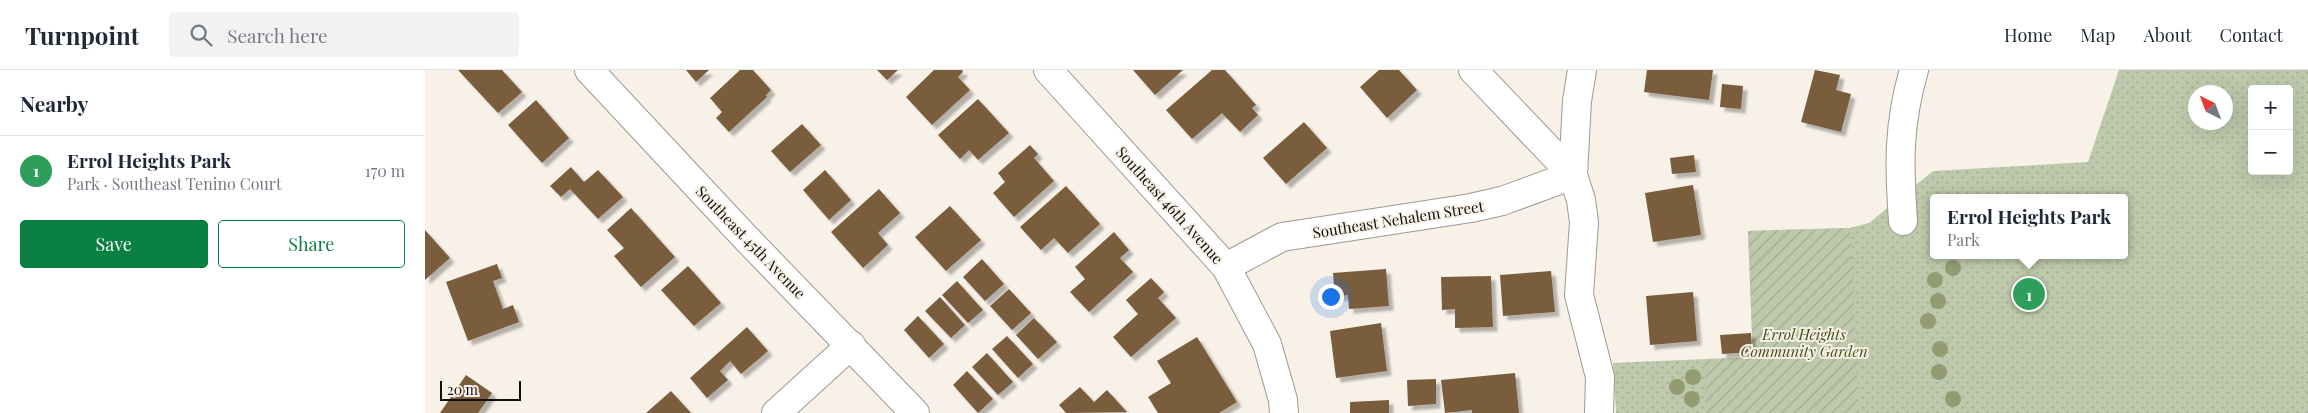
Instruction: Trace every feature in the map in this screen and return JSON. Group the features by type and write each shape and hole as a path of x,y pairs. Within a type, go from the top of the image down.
{"street":[{"name":"Southeast 45th Avenue","path":"589,70 744,236 915,413"},
{"name":"Southeast 46th Avenue","path":"1048,70 1226,267 1267,344 1283,400 1284,413"},
{"path":"1473,70 1573,175"},
{"path":"1583,70 1577,101 1573,175 1581,200 1584,222 1579,295 1600,377 1599,413"},
{"path":"1903,221 1899,172 1901,126 1914,70"},
{"name":"Southeast Nehalem Street","path":"1226,267 1283,237 1471,208 1511,198 1573,175"},
{"path":"776,413 851,345"}],"green space":[{"path":"2119,70 2308,70 2308,413 1616,413 1613,363 1753,357 1748,231 1850,228 1869,223 1933,171 2088,162"},
{"name":"Errol Heights Community Garden","path":"1850,228 1859,413 1707,413 1704,360 1753,357 1748,231"}],"building":[{"path":"458,70 502,70 522,92 498,113"},
{"path":"686,70 709,70 696,82"},
{"path":"740,70 753,70 771,90 766,95 767,97 729,132 716,118 722,112 710,98"},
{"path":"877,70 898,70 887,80"},
{"path":"934,70 962,70 963,72 958,77 970,90 932,125 906,97"},
{"path":"1133,70 1183,70 1155,95"},
{"path":"1212,70 1225,70 1256,105 1252,108 1258,115 1240,132 1222,113 1192,139 1166,110"},
{"path":"1379,70 1399,70 1417,90 1387,118 1360,87"},
{"path":"1647,70 1713,70 1709,100 1644,92"},
{"path":"1815,70 1840,75 1836,90 1851,94 1841,132 1801,122"},
{"path":"1722,84 1743,86 1741,109 1720,107"},
{"path":"978,99 1009,133 978,160 969,150 960,159 938,135"},
{"path":"536,100 569,138 542,163 508,125"},
{"path":"1304,122 1327,148 1286,184 1263,158"},
{"path":"802,124 821,145 790,172 771,151"},
{"path":"1030,145 1038,154 1034,158 1054,181 1014,217 993,193 1005,182 998,173"},
{"path":"1694,155 1696,172 1672,174 1670,158"},
{"path":"571,167 584,182 598,170 623,197 598,219 570,189 561,197 550,186"},
{"path":"825,170 851,200 829,220 803,190"},
{"path":"1693,185 1701,235 1653,242 1645,193"},
{"path":"1066,186 1100,224 1068,253 1054,238 1041,250 1020,227"},
{"path":"879,189 900,213 878,233 888,245 863,268 831,232"},
{"path":"950,206 981,240 946,271 915,237"},
{"path":"631,208 675,257 641,287 614,256 624,248 607,230"},
{"path":"425,230 450,258 425,280"},
{"path":"1114,232 1129,250 1120,258 1133,272 1089,312 1070,292 1085,279 1075,267"},
{"path":"982,259 1004,284 985,301 963,277"},
{"path":"497,264 502,278 493,281 503,309 513,305 519,322 468,341 446,282"},
{"path":"688,266 721,303 694,326 661,290"},
{"path":"1386,269 1389,306 1349,309 1348,295 1335,297 1333,273"},
{"path":"1551,271 1555,312 1503,316 1500,275"},
{"path":"1491,276 1493,327 1455,328 1455,309 1442,310 1441,277"},
{"path":"1151,278 1164,292 1158,298 1176,318 1131,357 1113,337 1138,314 1126,300"},
{"path":"957,281 983,310 968,323 942,295"},
{"path":"1009,289 1031,313 1012,330 990,306"},
{"path":"1693,292 1697,341 1650,345 1646,296"},
{"path":"940,297 965,325 951,338 925,311"},
{"path":"918,316 944,344 929,358 904,330"},
{"path":"1034,318 1057,342 1038,359 1016,335"},
{"path":"1381,323 1387,371 1336,378 1330,331"},
{"path":"747,327 768,351 741,374 730,361 720,371 728,380 707,398 690,378"},
{"path":"1751,333 1752,352 1722,354 1720,335"},
{"path":"1007,336 1033,364 1018,378 992,349"},
{"path":"1197,337 1237,402 1219,413 1158,413 1148,397 1171,383 1157,361"},
{"path":"987,353 1013,382 998,395 972,367"},
{"path":"967,371 993,399 978,413 953,385"},
{"path":"1515,373 1519,413 1472,413 1472,410 1445,413 1441,380"},
{"path":"466,375 492,393 478,413 440,413"},
{"path":"1436,379 1436,404 1408,406 1407,380"},
{"path":"1080,387 1094,402 1107,390 1127,412 1066,413 1059,405"},
{"path":"671,391 691,413 646,413"},
{"path":"1389,400 1389,413 1350,413 1350,402"}],"place":[{"name":"Errol Heights Park","path":"2029,294"}]}
